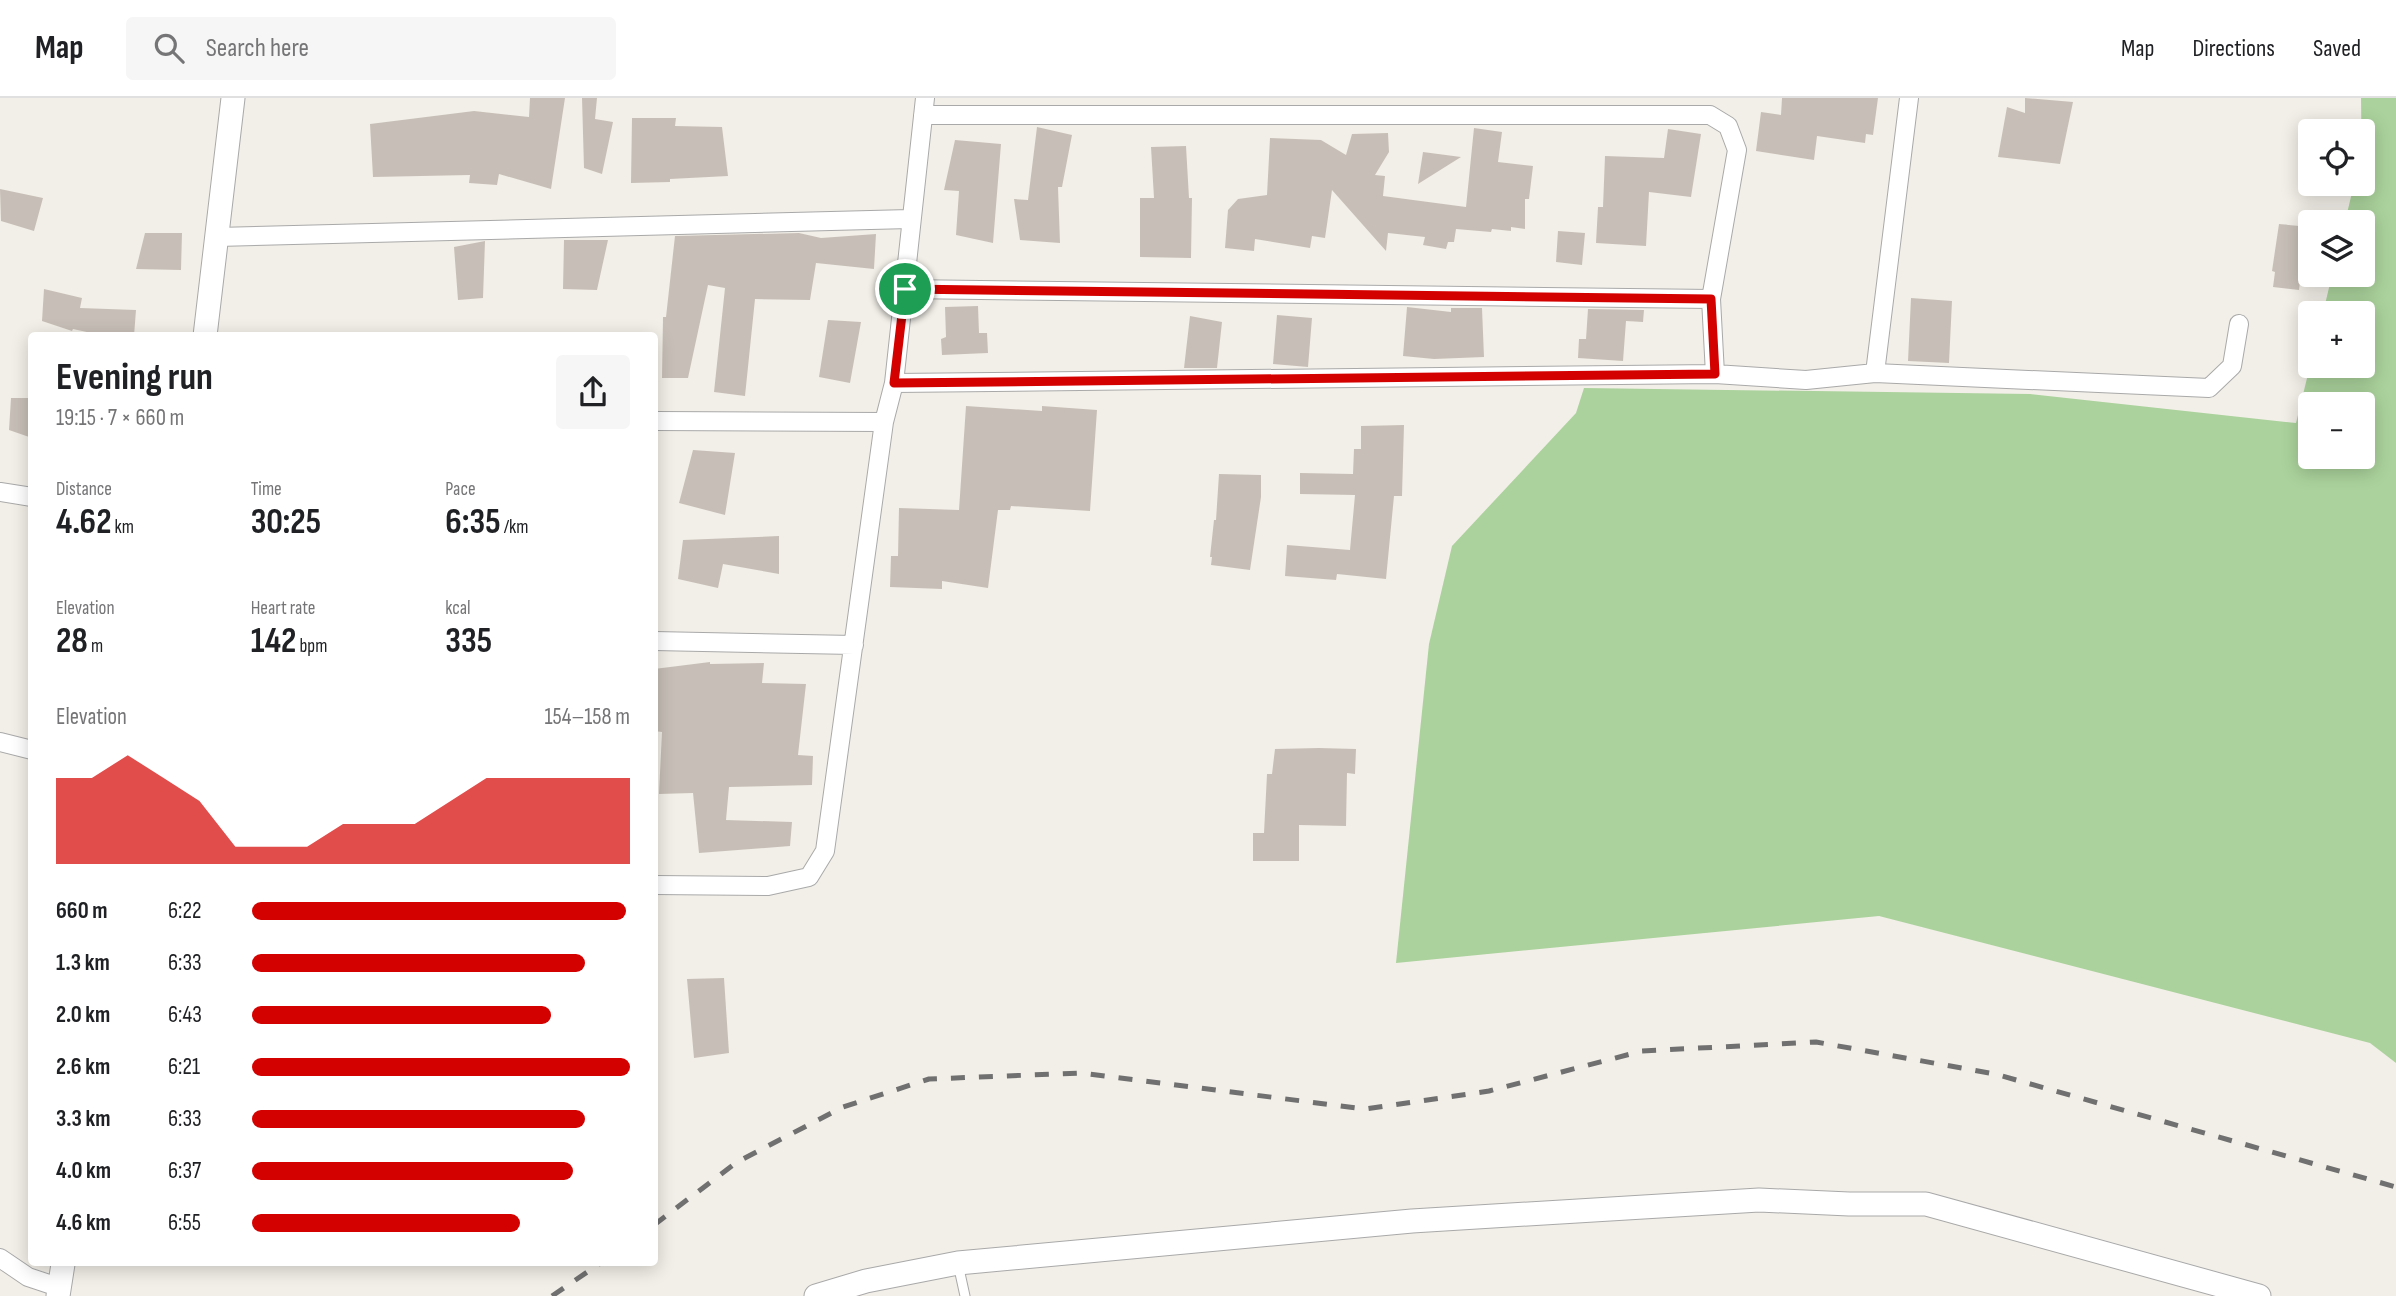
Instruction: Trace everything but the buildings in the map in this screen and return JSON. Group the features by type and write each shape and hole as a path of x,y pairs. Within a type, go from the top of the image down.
{"street":[{"path":"205,332 233,98"},
{"path":"1875,373 1909,98"},
{"path":"658,885 768,886 809,877 825,851 884,422 894,383 924,107 1710,115 1728,126 1737,150 1711,299 1715,374"},
{"path":"217,237 910,219"},
{"path":"905,289 1711,299"},
{"path":"894,383 1715,374 1806,380 1875,373 2209,388 2232,366 2239,324"},
{"path":"658,421 884,422"},
{"path":"0,492 28,496"},
{"path":"658,641 853,645"},
{"path":"0,742 28,749"},
{"path":"816,1296 866,1281 958,1263 1412,1221 1759,1200 1849,1205 1926,1204 2259,1296"},
{"path":"0,1258 28,1277 58,1291 63,1266"}],"lane":[{"path":"958,1263 965,1296"}],"green space":[{"path":"2361,98 2396,98 2396,1063 2370,1043 1879,916 1396,963 1429,644 1452,546 1576,413 1584,388 2030,394 2296,423 2298,415 2298,469 2375,469 2375,392 2304,392 2307,378 2375,378 2375,301 2326,301 2329,287 2375,287 2375,210 2348,210 2351,196 2375,196 2375,119 2361,119"}],"railway":[{"path":"658,1222 737,1162 843,1107 929,1079 1081,1073 1365,1109 1489,1091 1642,1051 1816,1042 1995,1074 2396,1187"},
{"path":"552,1296 596,1266"}],"route":[{"path":"905,289 1711,299 1715,374 894,383 905,289"}]}
